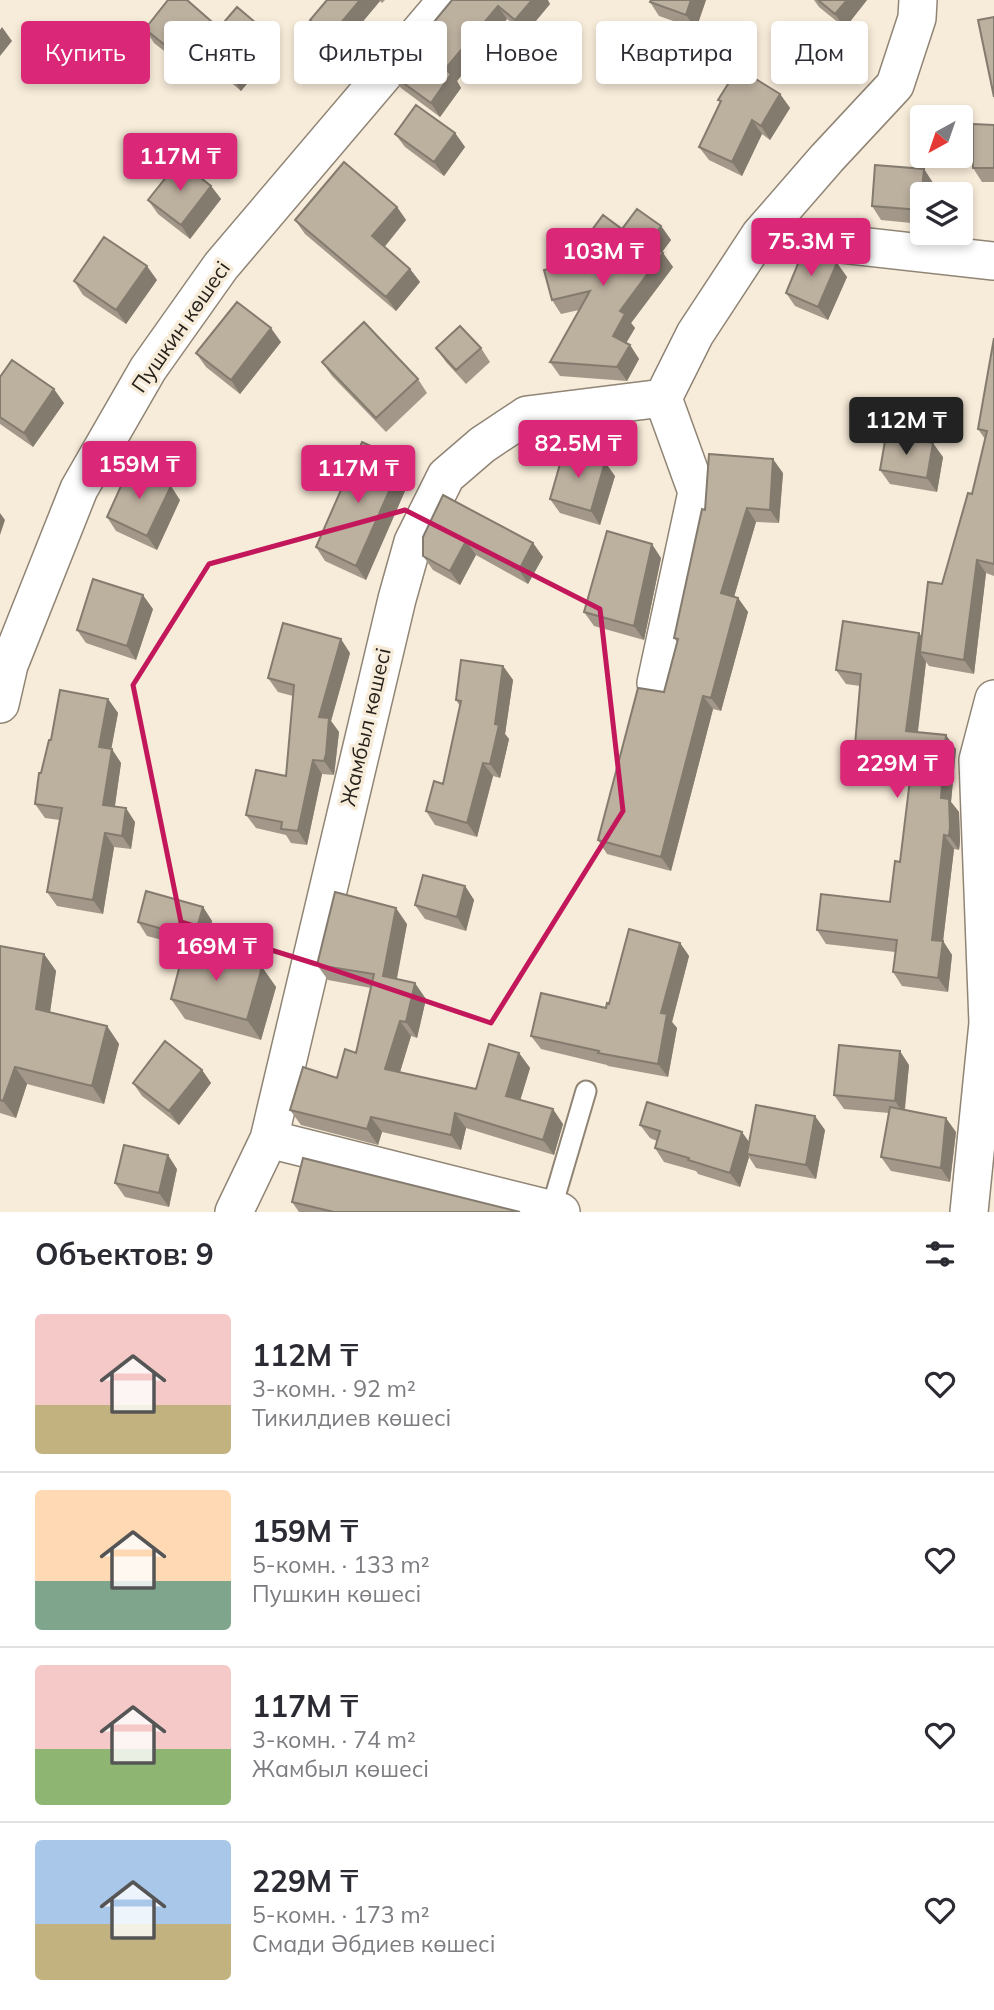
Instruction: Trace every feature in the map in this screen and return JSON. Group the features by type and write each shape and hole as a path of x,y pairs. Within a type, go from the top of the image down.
{"street":[{"name":"Пушкин көшесі","path":"0,704 9,665 79,489 148,369 221,266 447,0"},
{"path":"656,683 697,492 663,398 695,334 760,235 895,85 917,18 918,0"},
{"path":"760,235 994,261"},
{"name":"Жамбыл көшесі","path":"234,1212 269,1139 397,599 413,542 446,475 482,445 527,415 663,398"},
{"path":"970,1212 988,1023 986,760 994,699"},
{"path":"269,1139 556,1211"}],"lane":[{"path":"556,1211 586,1091"}],"highlighted area":[{"path":"405,510 600,609 623,811 491,1023 181,922 133,685 209,564"}],"building":[{"path":"168,0 187,0 211,21 164,21 164,44 150,33 150,23"},
{"path":"327,0 360,0 342,21 310,20"},
{"path":"452,0 532,0 515,20 498,6 485,21 461,21 461,50 447,67 447,21 435,21"},
{"path":"691,0 686,15 650,2"},
{"path":"818,0 847,0 835,14"},
{"path":"237,7 254,21 225,21"},
{"path":"994,17 994,97 978,20"},
{"path":"757,80 780,94 761,126 752,120 732,162 699,147 721,101 718,100 728,84 757,84"},
{"path":"405,84 444,84 431,103"},
{"path":"416,105 455,133 434,162 395,134"},
{"path":"973,124 994,125 994,168 973,168"},
{"path":"179,161 211,186 181,225 148,200"},
{"path":"344,162 397,207 372,236 410,269 386,297 295,220"},
{"path":"875,165 924,169 923,182 910,182 910,209 872,206"},
{"path":"637,209 661,226 649,242 663,253 620,311 625,314 613,336 630,345 617,367 550,362 590,291 552,300 544,270 566,265 603,215 622,229"},
{"path":"104,237 147,266 116,310 74,281"},
{"path":"804,249 837,263 818,307 786,293"},
{"path":"237,302 271,328 231,380 196,353"},
{"path":"364,322 418,379 376,418 322,362"},
{"path":"460,326 481,348 456,370 436,348"},
{"path":"994,338 994,564 977,560 964,660 920,652 928,582 942,584 968,493 972,494 987,431 978,429"},
{"path":"12,360 54,389 24,433 0,417 0,377"},
{"path":"886,435 933,443 927,478 880,470"},
{"path":"362,442 392,456 388,465 398,471 356,566 316,547"},
{"path":"564,450 605,462 591,511 550,499"},
{"path":"709,454 773,459 770,510 747,508 721,593 738,598 711,698 703,696 661,857 598,840 638,688 664,692 678,639 674,638 702,509 705,510"},
{"path":"130,466 171,486 147,536 107,517"},
{"path":"443,495 533,543 519,570 466,541 450,571 423,556 423,537"},
{"path":"607,531 652,544 634,626 584,612"},
{"path":"93,579 143,595 127,646 77,630"},
{"path":"843,621 919,633 906,731 946,735 941,798 949,799 950,827 949,836 944,835 932,940 943,941 938,978 893,972 897,940 817,930 821,894 890,902 895,861 900,862 912,763 854,757 861,674 836,670"},
{"path":"283,623 341,639 319,717 329,718 326,754 324,761 313,760 298,831 281,829 282,822 246,815 256,770 286,776 294,685 268,678"},
{"path":"461,660 503,666 495,724 499,725 490,764 483,763 467,823 426,811 434,781 443,784 461,701 456,700"},
{"path":"60,690 108,699 99,747 112,749 103,805 126,808 122,836 105,833 93,900 47,892 62,808 35,804 39,773 51,740"},
{"path":"423,875 465,886 457,917 415,905"},
{"path":"146,891 203,907 194,938 138,922"},
{"path":"335,892 396,908 383,976 415,983 406,1022 400,1021 385,1069 476,1089 489,1044 519,1053 506,1096 553,1109 543,1140 455,1113 451,1135 371,1117 367,1129 290,1110 303,1067 337,1078 345,1049 356,1053 374,974 317,965"},
{"path":"629,929 680,943 661,1013 667,1014 658,1064 598,1053 599,1051 531,1036 541,993 606,1008"},
{"path":"0,946 44,954 36,1009 107,1026 92,1086 15,1067 3,1101 0,1100"},
{"path":"185,946 262,967 247,1020 171,999"},
{"path":"165,1041 202,1070 169,1111 133,1083"},
{"path":"839,1045 900,1051 895,1101 834,1095"},
{"path":"647,1102 742,1132 730,1173 655,1148 660,1131 640,1125"},
{"path":"756,1105 815,1116 806,1165 747,1154"},
{"path":"890,1107 946,1118 941,1168 881,1157"},
{"path":"124,1145 168,1155 159,1193 115,1183"},
{"path":"303,1158 520,1212 334,1212 292,1202"}]}
